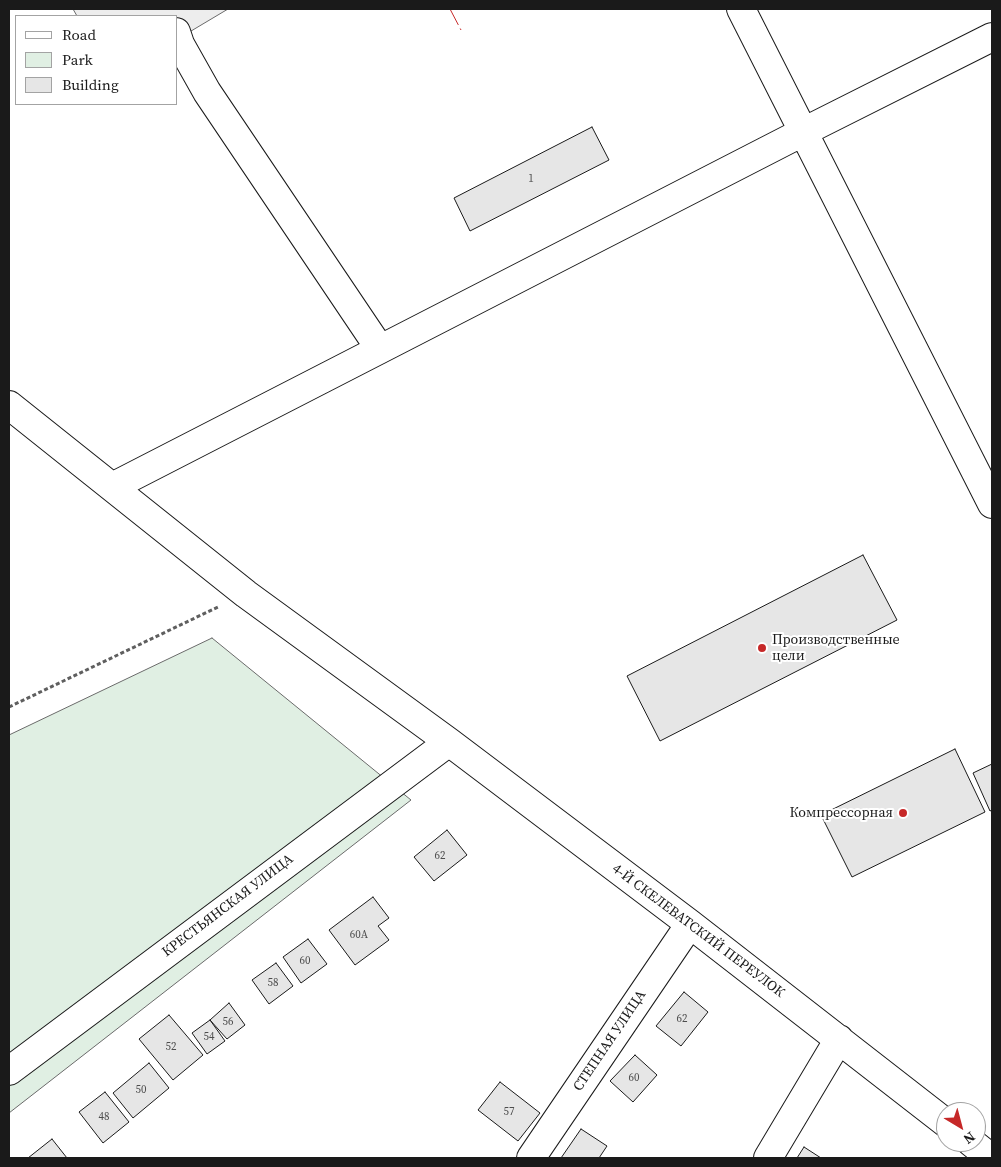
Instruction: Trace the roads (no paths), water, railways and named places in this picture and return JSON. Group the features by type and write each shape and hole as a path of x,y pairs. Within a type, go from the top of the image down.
{"street":[{"path":"741,9 992,504"},
{"path":"112,487 992,37"},
{"path":"178,38 207,92 380,349"},
{"name":"4-Й СКЕЛЕВАТСКИЙ ПЕРЕУЛОК","path":"9,405 246,594 449,742 690,924 936,1115"},
{"name":"КРЕСТЬЯНСКАЯ УЛИЦА","path":"9,1071 449,742"},
{"name":"СТЕПНАЯ УЛИЦА","path":"530,1158 690,924"},
{"path":"768,1158 839,1039"}],"place":[{"name":"Производственные цели","path":"762,648"},
{"name":"Компрессорная","path":"903,813"}]}
